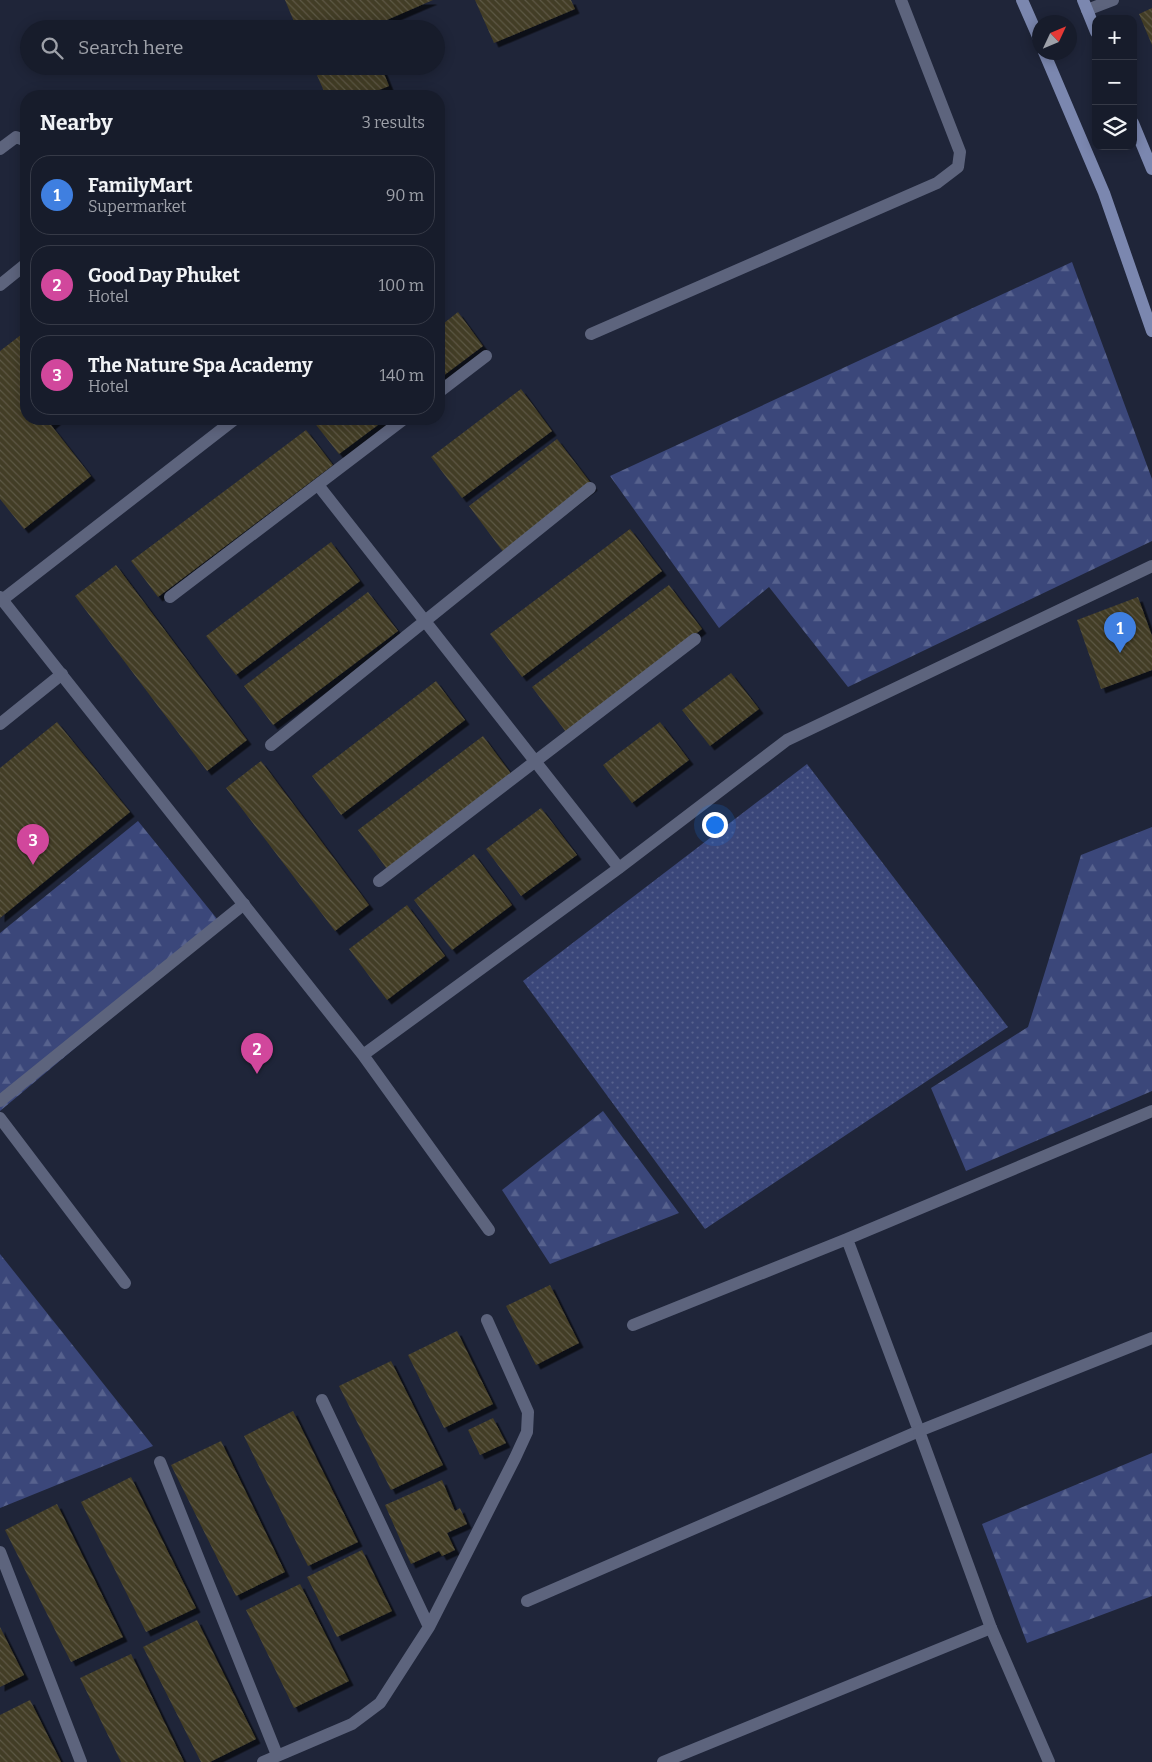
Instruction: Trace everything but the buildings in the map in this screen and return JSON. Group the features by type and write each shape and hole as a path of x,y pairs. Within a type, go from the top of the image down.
{"main road":[{"path":"1022,0 1032,23"},
{"path":"1085,5 1092,22"},
{"path":"1047,60 1104,193 1152,331"},
{"path":"1137,133 1152,169"}],"street":[{"path":"591,334 937,183 958,167 960,152 901,0"},
{"path":"1085,5 1113,0"},
{"path":"0,149 16,137 20,139"},
{"path":"0,285 20,269"},
{"path":"445,387 486,356"},
{"path":"226,425 1,598 363,1055 489,1230"},
{"path":"170,597 396,425"},
{"path":"318,485 619,868"},
{"path":"271,745 590,488"},
{"path":"363,1055 619,868 787,740 1152,566"},
{"path":"379,881 695,639"},
{"path":"0,724 62,674"},
{"path":"0,1101 244,904"},
{"path":"633,1325 847,1239 1152,1111"},
{"path":"0,1118 125,1283"},
{"path":"847,1239 992,1628 1049,1762"},
{"path":"263,1762 352,1724 380,1703 429,1627 527,1432 528,1412 487,1320"},
{"path":"527,1601 919,1431 1152,1338"},
{"path":"322,1400 429,1627"},
{"path":"160,1462 277,1755"},
{"path":"0,1552 81,1762"},
{"path":"663,1762 992,1628"}],"green space":[{"path":"1072,262 1152,479 1152,541 848,687 769,587 719,628 610,476"},
{"path":"807,764 1008,1027 705,1229 523,981"},
{"path":"138,821 222,925 0,1111 0,933"},
{"path":"1152,827 1152,1091 966,1171 931,1088 1028,1027 1081,855"},
{"path":"603,1111 679,1213 550,1264 502,1190"},
{"path":"0,1254 153,1446 0,1508"},
{"path":"1152,1453 1152,1596 1027,1643 982,1524"}],"place":[{"name":"FamilyMart","path":"1120,653"},
{"name":"The Nature Spa Academy","path":"33,865"},
{"name":"Good Day Phuket","path":"257,1074"}]}
